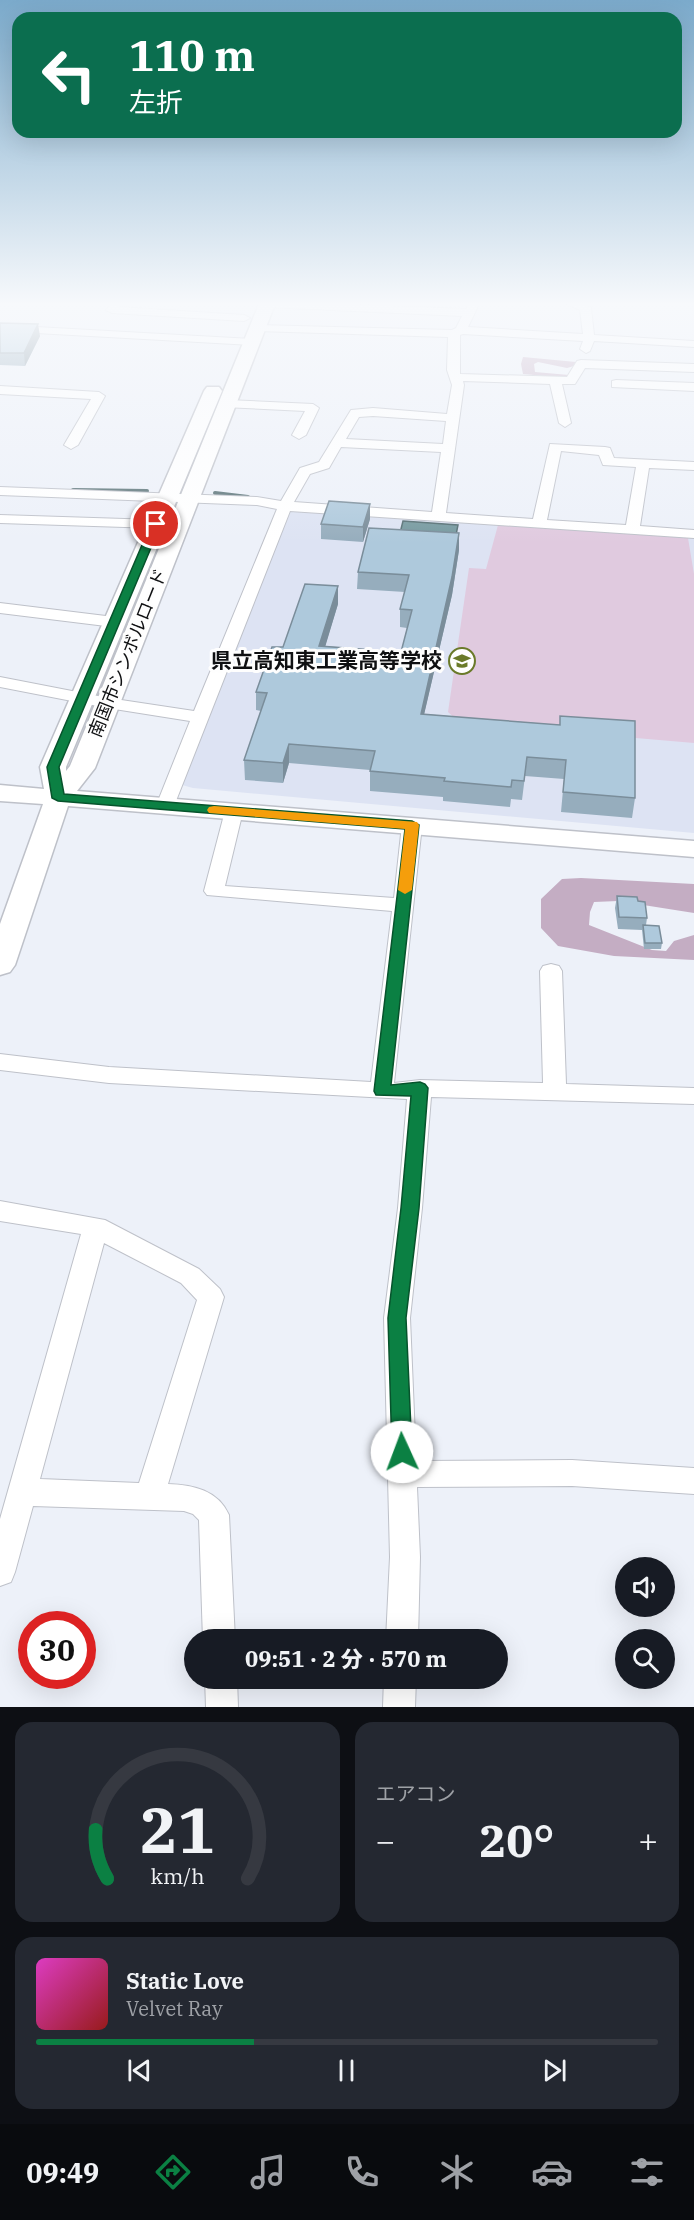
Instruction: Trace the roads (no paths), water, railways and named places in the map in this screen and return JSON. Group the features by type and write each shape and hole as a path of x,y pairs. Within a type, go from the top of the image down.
{"street":[{"name":"南国市シンボルロード","path":"58,798 53,767 168,496 220,384"},
{"name":"南国市シンボルロード","path":"58,798 82,768 227,404 232,384"},
{"path":"438,517 458,384"},
{"path":"556,384 565,423"},
{"path":"616,384 694,387"},
{"path":"0,390 99,396 71,445"},
{"path":"227,404 313,408 299,435"},
{"path":"165,806 285,506 305,471 324,465 355,413 373,412 453,418"},
{"path":"337,443 448,448"},
{"path":"539,523 555,447 605,451 608,462 694,466"},
{"path":"632,530 643,463"},
{"path":"0,491 256,501 285,506 694,534"},
{"path":"6,519 23,492"},
{"path":"6,519 156,524"},
{"path":"0,608 114,622"},
{"path":"0,682 108,704 199,717"},
{"path":"0,793 694,849"},
{"path":"0,965 58,798"},
{"path":"234,811 214,891 403,905"},
{"path":"382,1091 412,825"},
{"path":"551,971 555,1092"},
{"path":"0,1062 109,1075 382,1091 407,1091 420,1088 694,1096"},
{"path":"402,1629 405,1557 397,1318 410,1208 420,1088"},
{"path":"0,1211 96,1227 190,1276 211,1297 150,1495"},
{"path":"0,1572 96,1227"},
{"path":"402,1474 572,1473 694,1481"},
{"path":"22,1492 150,1495 184,1498 202,1503 214,1515 219,1629"},
{"path":"221,1689 222,1707"},
{"path":"399,1707 400,1689"}],"waterway":[{"path":"73,490 147,491"},
{"path":"215,493 248,497"}],"place":[{"name":"県立高知東工業高等学校","path":"462,661"}]}
